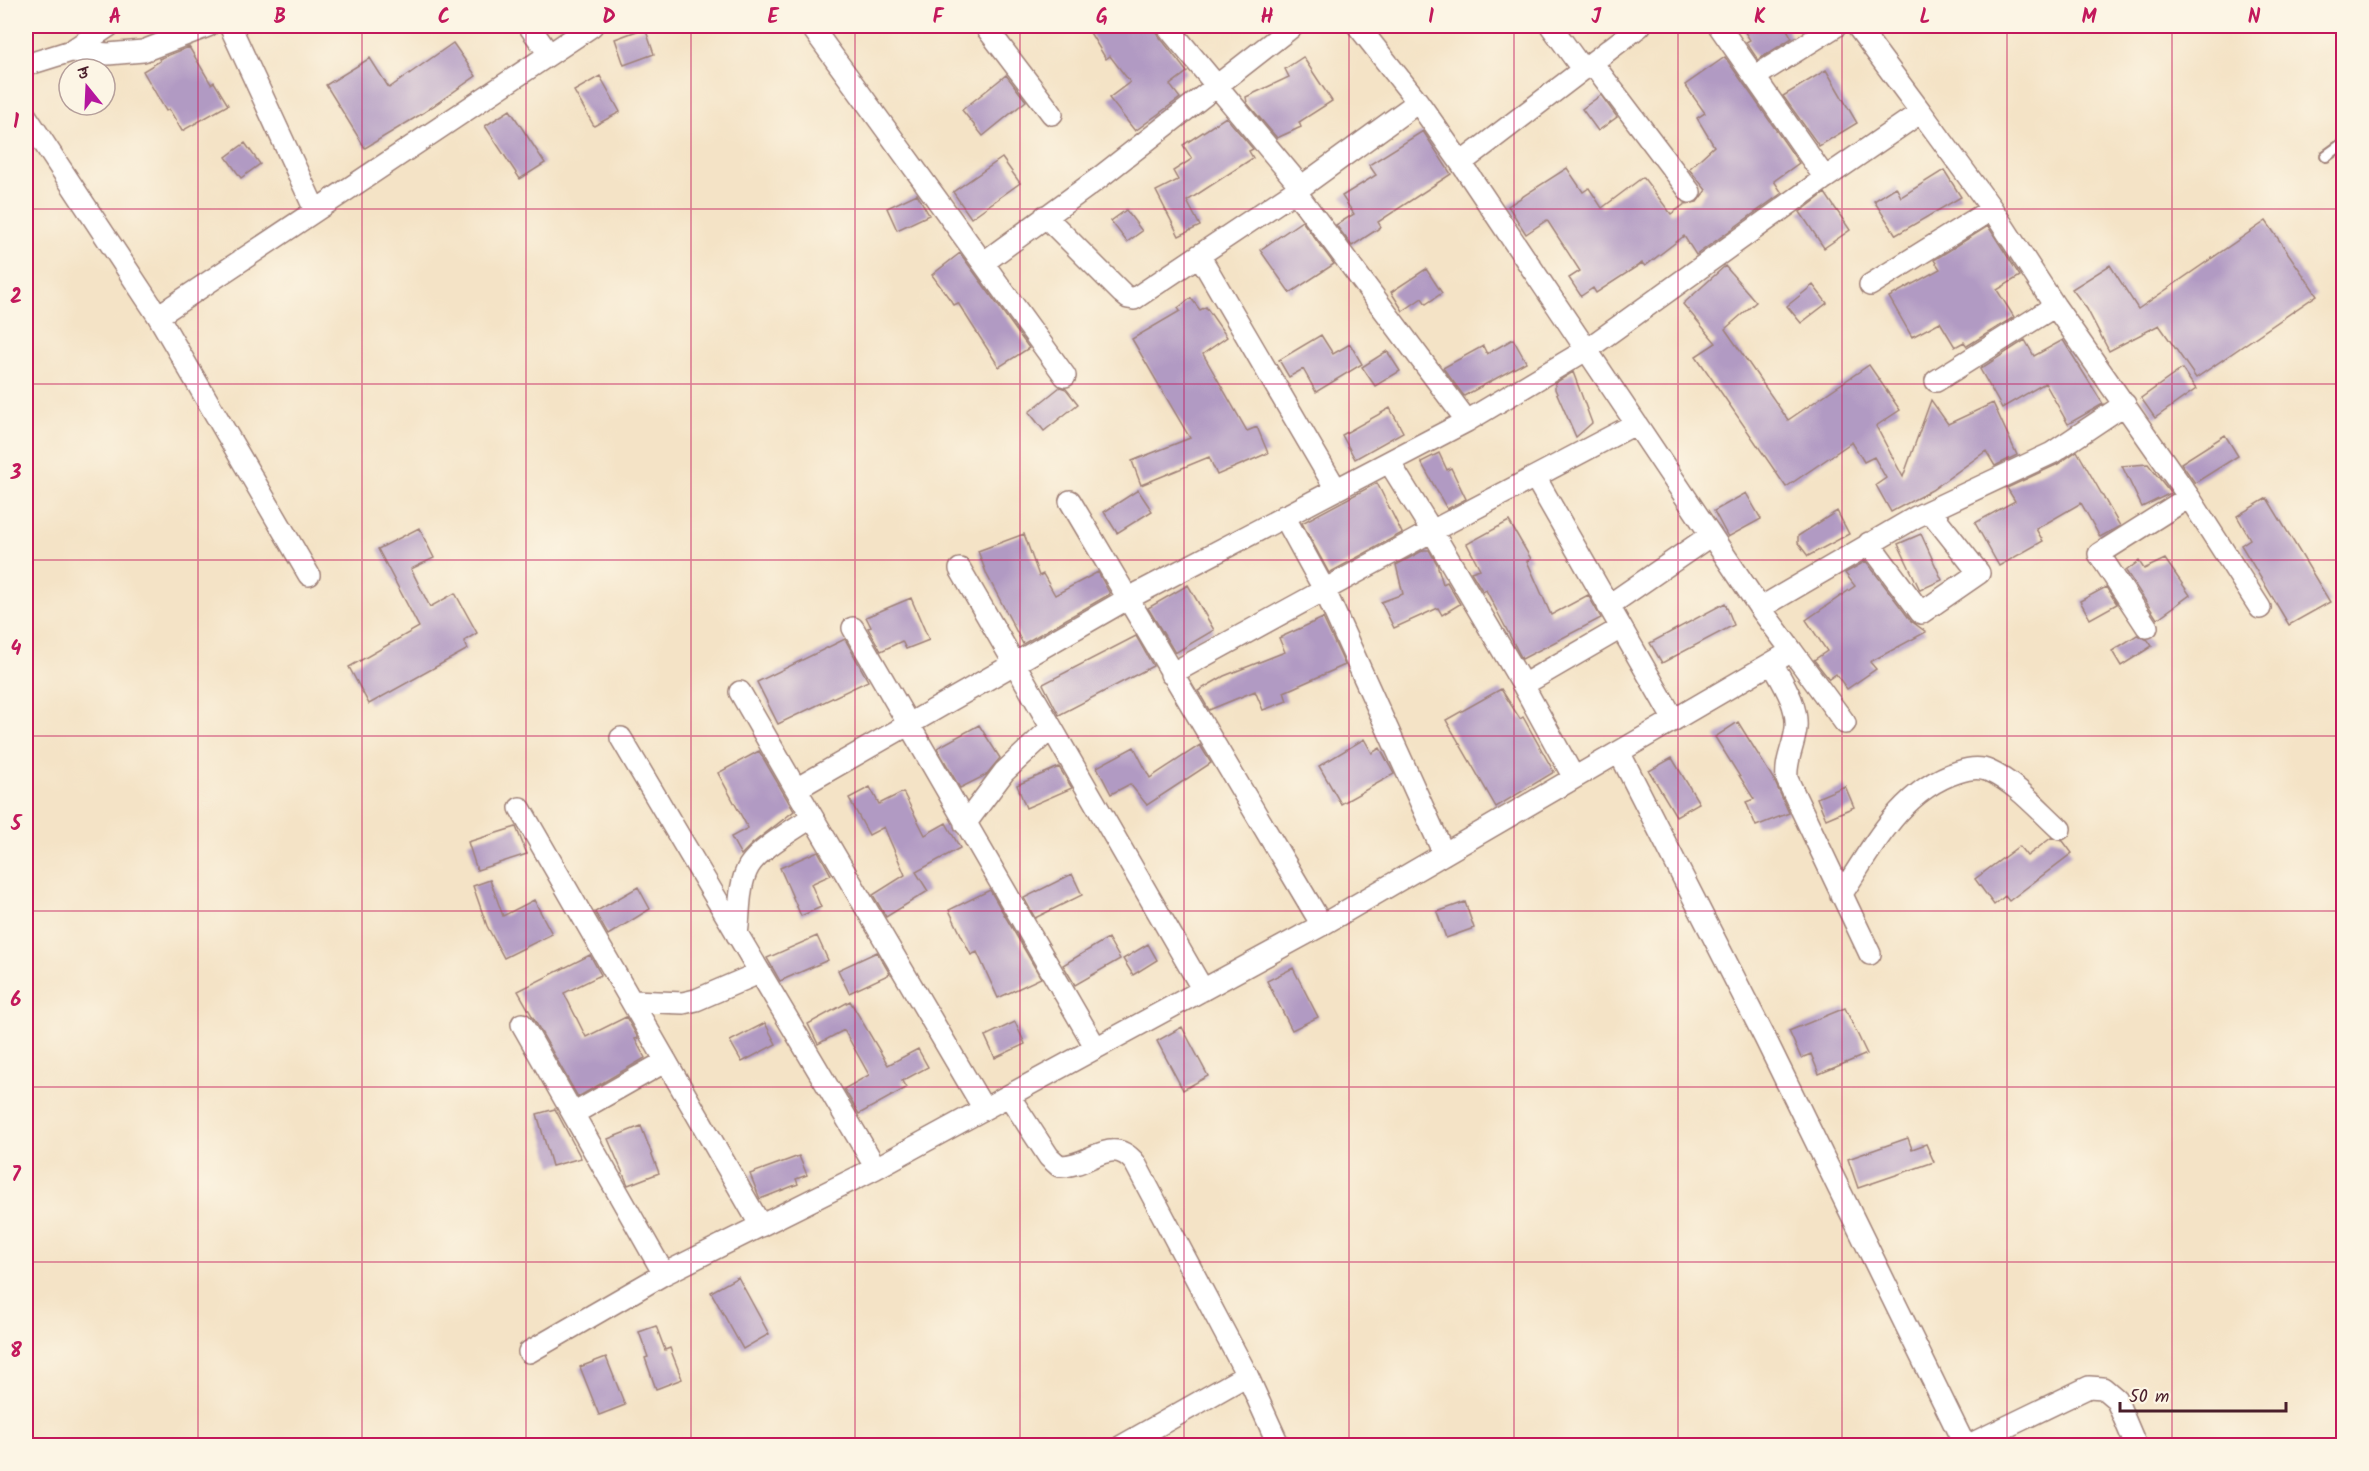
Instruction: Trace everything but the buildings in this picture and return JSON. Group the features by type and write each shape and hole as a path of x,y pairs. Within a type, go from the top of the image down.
{"street":[{"path":"26,65 71,51 109,26"},
{"path":"71,51 108,54 143,51 208,26"},
{"path":"230,26 315,210"},
{"path":"530,26 549,54"},
{"path":"158,316 592,26"},
{"path":"811,26 1065,376"},
{"path":"985,26 1052,114"},
{"path":"1167,26 1298,189 1467,421"},
{"path":"983,263 1099,178 1293,26"},
{"path":"1358,26 1418,102 1461,163 1760,608 1845,723"},
{"path":"1551,26 1588,67 1690,192"},
{"path":"1461,163 1640,26"},
{"path":"1719,26 1825,178"},
{"path":"1756,76 1836,26"},
{"path":"1857,26 1992,210 2055,306 2189,497 2259,608"},
{"path":"1045,216 1128,298 1144,294 1298,189 1418,102"},
{"path":"796,789 1127,599 1467,421 1586,350 1921,112"},
{"path":"26,116 158,316 309,575"},
{"path":"1870,285 1992,210"},
{"path":"1199,255 1336,489"},
{"path":"1936,381 2055,306"},
{"path":"1760,608 1869,543 2052,453 2125,404"},
{"path":"1171,674 1432,531 1635,424"},
{"path":"1389,462 1523,685 1574,778"},
{"path":"1535,477 1674,720"},
{"path":"2147,627 2099,554 2189,497"},
{"path":"1070,501 1322,925"},
{"path":"1869,543 1921,613 1979,573 1930,511"},
{"path":"1284,516 1325,591 1444,854"},
{"path":"1608,606 1711,535"},
{"path":"960,569 1203,990"},
{"path":"853,628 907,725 1096,1048"},
{"path":"1523,685 1621,628"},
{"path":"529,1352 664,1274 876,1168 1322,925 1792,651"},
{"path":"1772,663 1795,710 1796,728 1786,764 1787,779 1870,954"},
{"path":"740,692 984,1109"},
{"path":"965,824 1004,772 1051,728"},
{"path":"621,738 876,1168"},
{"path":"1619,752 1765,1038 1966,1446 2089,1387 2103,1389 2116,1399 2136,1446"},
{"path":"1841,895 1886,827 1917,793 1946,776 1967,769 1988,770 2010,784 2060,829"},
{"path":"520,808 761,1226"},
{"path":"737,935 743,889 750,865 757,856 812,817"},
{"path":"632,1002 683,1003 696,1000 759,973"},
{"path":"522,1024 664,1274"},
{"path":"573,1114 666,1061"},
{"path":"1009,1095 1049,1156 1059,1166 1118,1150 1128,1154 1135,1163 1247,1375 1279,1446"},
{"path":"1122,1446 1247,1375"}],"lane":[{"path":"2326,156 2343,143"}]}
